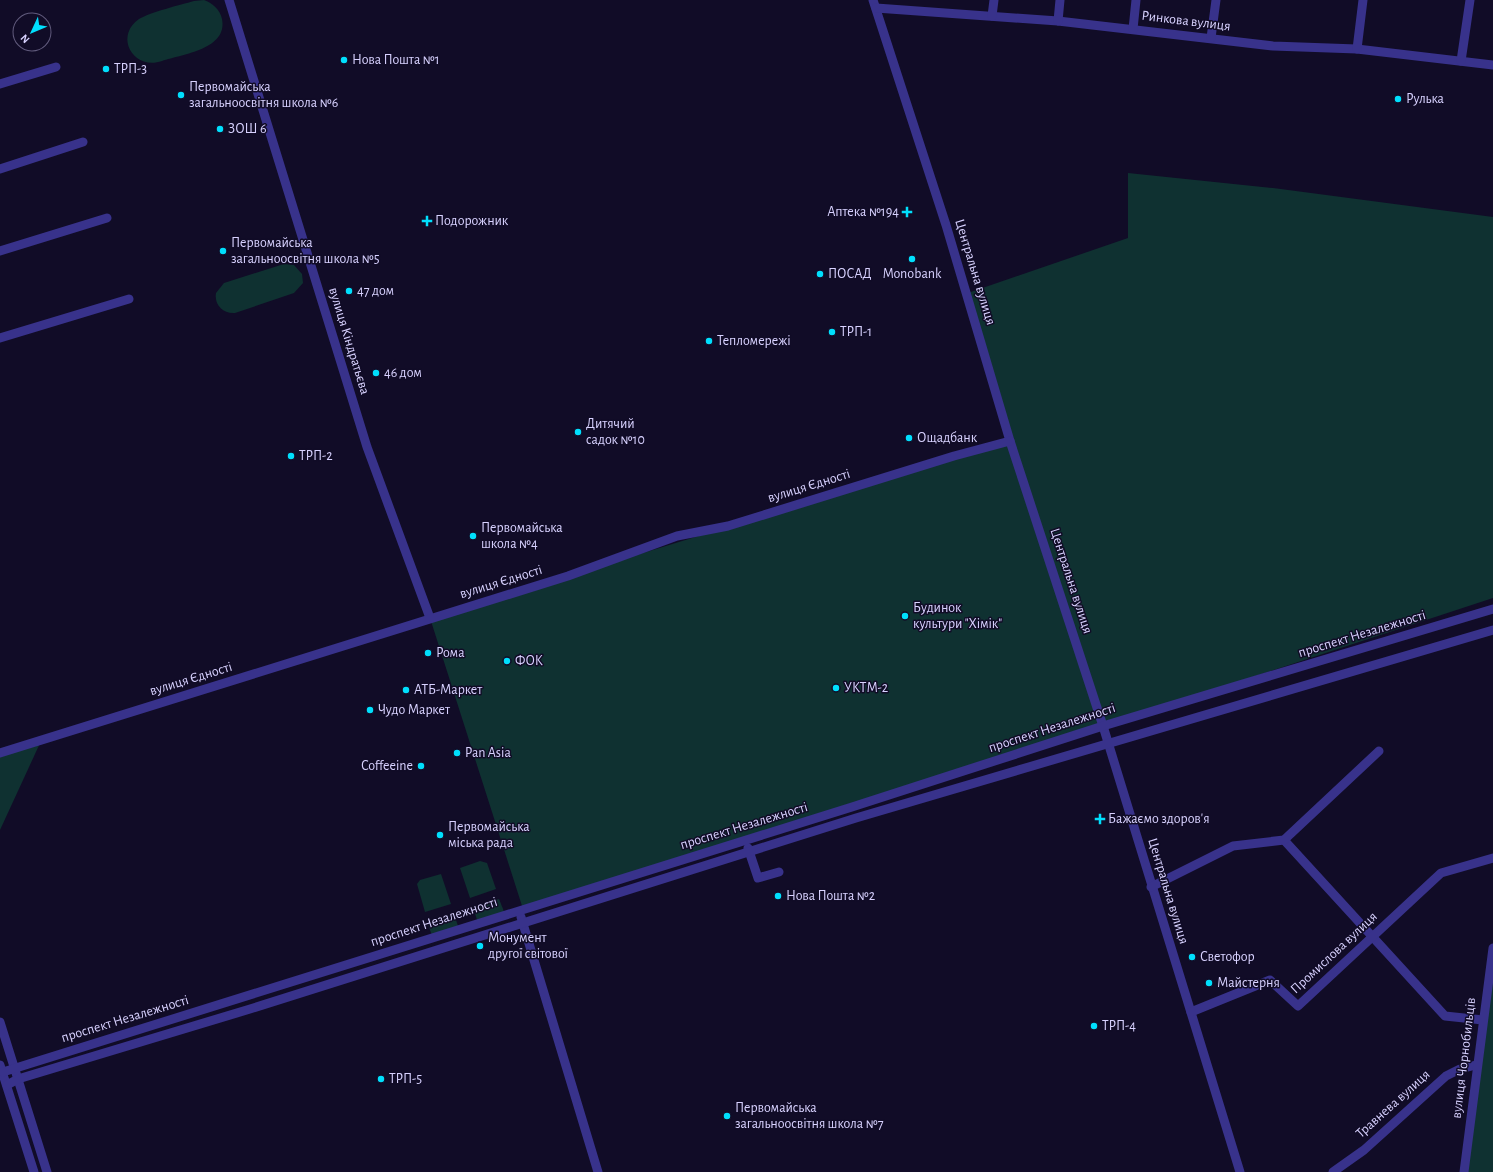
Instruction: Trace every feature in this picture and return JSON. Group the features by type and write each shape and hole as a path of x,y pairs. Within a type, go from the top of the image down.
{"street":[{"name":"вулиця Кіндратьєва","path":"229,0 367,447 430,618"},
{"path":"992,16 994,0"},
{"path":"1058,22 1060,0"},
{"path":"1133,29 1136,0"},
{"path":"1211,38 1216,0"},
{"path":"1357,49 1363,0"},
{"path":"1462,61 1470,0"},
{"name":"Ринкова вулиця","path":"875,4 1133,29 1273,46 1357,49 1493,65"},
{"name":"Центральна вулиця","path":"875,4 948,233 1010,441 1109,745 1151,887 1240,1172"},
{"path":"0,84 56,67"},
{"path":"0,169 83,142"},
{"path":"0,251 107,218"},
{"path":"0,338 129,299"},
{"name":"вулиця Єдності","path":"0,753 568,576 677,536 728,526 954,456 1010,441"},
{"name":"проспект Незалежності","path":"1,1068 14,1067 179,1018 521,909 746,841 1103,726 1493,609"},
{"name":"проспект Незалежності","path":"7,1085 18,1079 182,1028 250,1009 856,818 1109,745 1493,630"},
{"path":"1151,887 1233,846 1284,840 1379,751"},
{"path":"1284,840 1444,1016 1483,1020"},
{"path":"746,841 758,878 779,872"},
{"name":"Промислова вулиця","path":"1191,1012 1270,980 1298,1006 1441,873 1493,858"},
{"path":"521,909 522,923 598,1172"},
{"name":"вулиця Чорнобильців","path":"1464,1172 1476,1065 1493,948"},
{"path":"179,1018 182,1028"},
{"path":"0,1022 48,1172"},
{"name":"Травнева вулиця","path":"1333,1172 1364,1150 1446,1076 1460,1069 1476,1065"},
{"path":"1,1068 34,1172"},
{"path":"17,1118 30,1114"}],"green space":[{"path":"204,0 215,7 222,19 222,29 218,37 211,44 192,53 152,63 135,57 130,50 128,34 132,26 139,19 166,9 194,1"},
{"path":"1128,173 1273,188 1493,217 1493,598 1103,726 523,909 430,618 1010,441 968,293 1128,238"},
{"path":"284,264 294,265 302,274 303,283 294,293 235,313 227,312 218,305 216,301 216,293 224,283"},
{"path":"41,741 0,830 0,753"},
{"path":"480,861 487,863 496,889 470,898 460,868"},
{"path":"441,874 451,904 425,912 417,884 420,880"},
{"path":"499,899 505,914 478,923 473,907"},
{"path":"454,914 459,929 433,938 427,922"},
{"path":"1493,948 1493,1172 1464,1172"}],"place":[{"name":"Нова Пошта №1","path":"344,60"},
{"name":"ТРП-3","path":"106,69"},
{"name":"Первомайська загальноосвітня школа №6","path":"181,95"},
{"name":"Рулька","path":"1398,99"},
{"name":"ЗОШ 6","path":"220,129"},
{"name":"Аптека №194","path":"907,212"},
{"name":"Подорожник","path":"427,221"},
{"name":"Первомайська загальноосвітня школа №5","path":"223,251"},
{"name":"Monobank","path":"912,259"},
{"name":"ПОСАД","path":"820,274"},
{"name":"47 дом","path":"349,291"},
{"name":"ТРП-1","path":"832,332"},
{"name":"Тепломережі","path":"709,341"},
{"name":"46 дом","path":"376,373"},
{"name":"Дитячий садок №10","path":"578,432"},
{"name":"Ощадбанк","path":"909,438"},
{"name":"ТРП-2","path":"291,456"},
{"name":"Первомайська школа №4","path":"473,536"},
{"name":"Будинок культури \"Хімік\"","path":"905,616"},
{"name":"Рома","path":"428,653"},
{"name":"ФОК","path":"507,661"},
{"name":"УКТМ-2","path":"836,688"},
{"name":"АТБ-Маркет","path":"406,690"},
{"name":"Чудо Маркет","path":"370,710"},
{"name":"Pan Asia","path":"457,753"},
{"name":"Coffeeine","path":"421,766"},
{"name":"Бажаємо здоров'я","path":"1100,819"},
{"name":"Первомайська мiська рада","path":"440,835"},
{"name":"Нова Пошта №2","path":"778,896"},
{"name":"Монумент другої світової","path":"480,946"},
{"name":"Светофор","path":"1192,957"},
{"name":"Майстерня","path":"1209,983"},
{"name":"ТРП-4","path":"1094,1026"},
{"name":"ТРП-5","path":"381,1079"},
{"name":"Первомайська загальноосвітня школа №7","path":"727,1116"}]}
